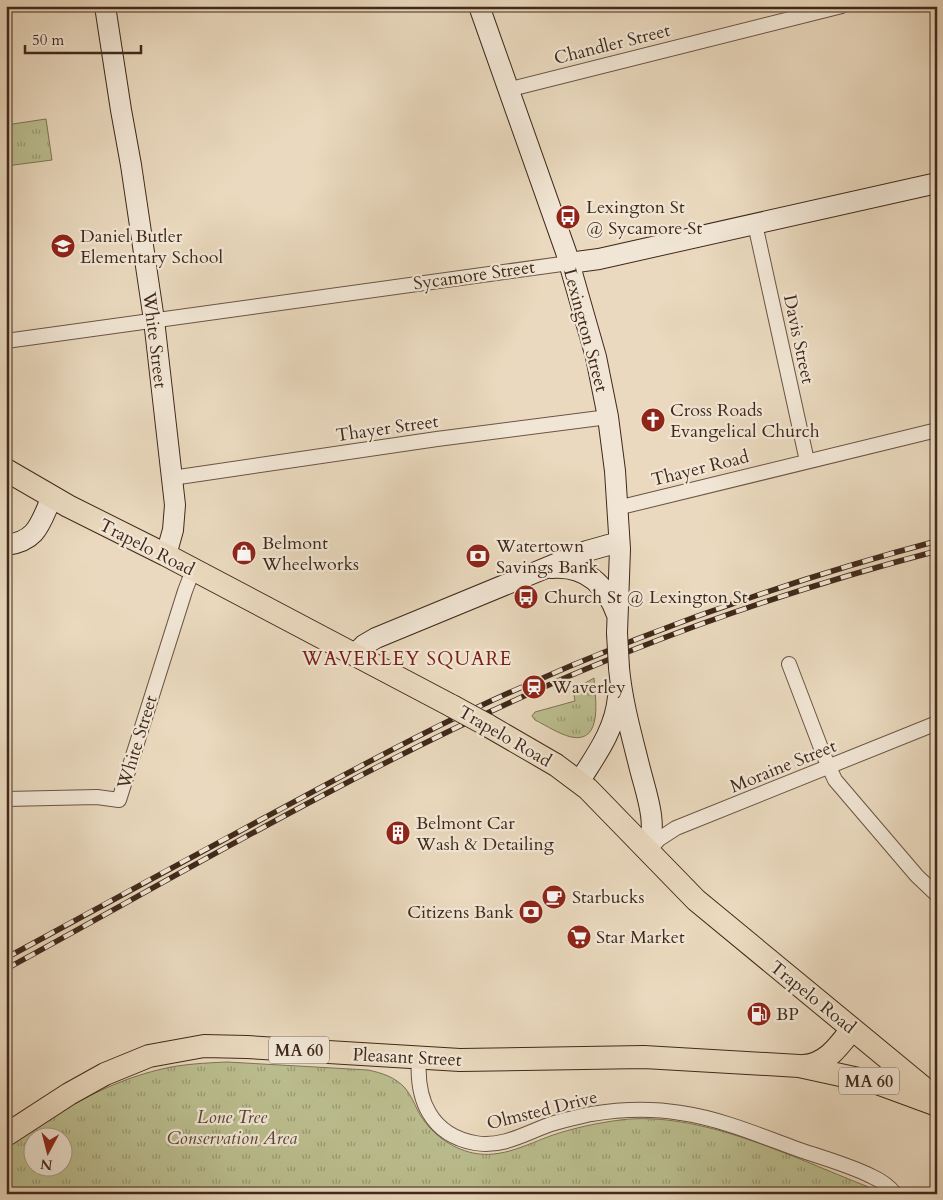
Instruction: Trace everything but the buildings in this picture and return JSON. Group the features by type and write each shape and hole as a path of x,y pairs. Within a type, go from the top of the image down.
{"main road":[{"name":"Trapelo Road","path":"6,470 52,497 355,654 547,759 579,782 612,812 685,890 711,914 937,1099"},
{"name":"Pleasant Street","path":"800,1066 815,1064 827,1057 852,1029"},
{"name":"Pleasant Street","path":"6,1135 93,1080 135,1061 163,1053 204,1046 232,1046 419,1059 503,1061 590,1057 652,1057 800,1066 877,1083 937,1105"}],"street":[{"name":"White Street","path":"105,6 154,320 172,478 175,513 166,555"},
{"name":"Lexington Street","path":"478,6 569,263 596,357 608,416 618,508 617,625 619,668 626,717 651,814 651,834 648,851"},
{"name":"Chandler Street","path":"507,90 842,6"},
{"name":"Sycamore Street","path":"6,341 592,260 937,184"},
{"name":"Davis Street","path":"755,224 807,461"},
{"name":"Thayer Street","path":"172,478 608,416"},
{"name":"Thayer Road","path":"618,508 937,430"},
{"path":"6,545 20,543 30,538 52,497"},
{"path":"355,654 376,638 597,547 619,542"},
{"path":"544,569 573,569 591,576 607,595 617,625"},
{"name":"White Street","path":"6,799 97,797 119,800 185,591 194,570"},
{"path":"789,664 828,768 840,786 917,876 937,895"},
{"name":"Lexington Street","path":"579,782 613,724 617,704 619,668"},
{"name":"Moraine Street","path":"648,851 658,839 676,828 937,723"},
{"name":"Olmsted Drive","path":"419,1059 418,1082 426,1109 442,1129 466,1141 485,1144 504,1142 552,1124 607,1112 636,1110 680,1113 722,1122 864,1173 879,1180 895,1194"}],"green space":[{"path":"46,119 52,160 6,166 6,125"},
{"path":"594,678 595,717 589,733 582,737 566,736 535,720 532,716 535,712 575,701 573,690"},
{"name":"Lone Tree Conservation Area","path":"227,1062 368,1070 383,1074 393,1078 405,1088 423,1119 434,1132 448,1143 473,1153 494,1154 504,1152 561,1132 620,1120 650,1119 681,1122 745,1138 866,1186 880,1194 6,1194 6,1149 22,1138 22,1178 72,1178 72,1128 36,1128 42,1124 80,1101 120,1082 162,1069 194,1064"}],"railway":[{"path":"6,958 370,761 478,707 590,658 704,614 819,575 937,541"},
{"path":"6,969 319,797 446,732 511,702 615,657 721,617 828,582 937,551"}],"place":[{"name":"Lexington St @ Sycamore St","path":"568,217"},
{"name":"Daniel Butler Elementary School","path":"63,246"},
{"name":"Cross Roads Evangelical Church","path":"653,420"},
{"name":"Belmont Wheelworks","path":"244,553"},
{"name":"Watertown Savings Bank","path":"478,556"},
{"name":"Church St @ Lexington St","path":"526,597"},
{"name":"Waverley","path":"534,687"},
{"name":"Belmont Car Wash & Detailing","path":"398,833"},
{"name":"Starbucks","path":"554,897"},
{"name":"Citizens Bank","path":"531,912"},
{"name":"Star Market","path":"579,937"},
{"name":"BP","path":"759,1014"}],"district":[{"name":"WAVERLEY SQUARE","path":"407,658"}]}
